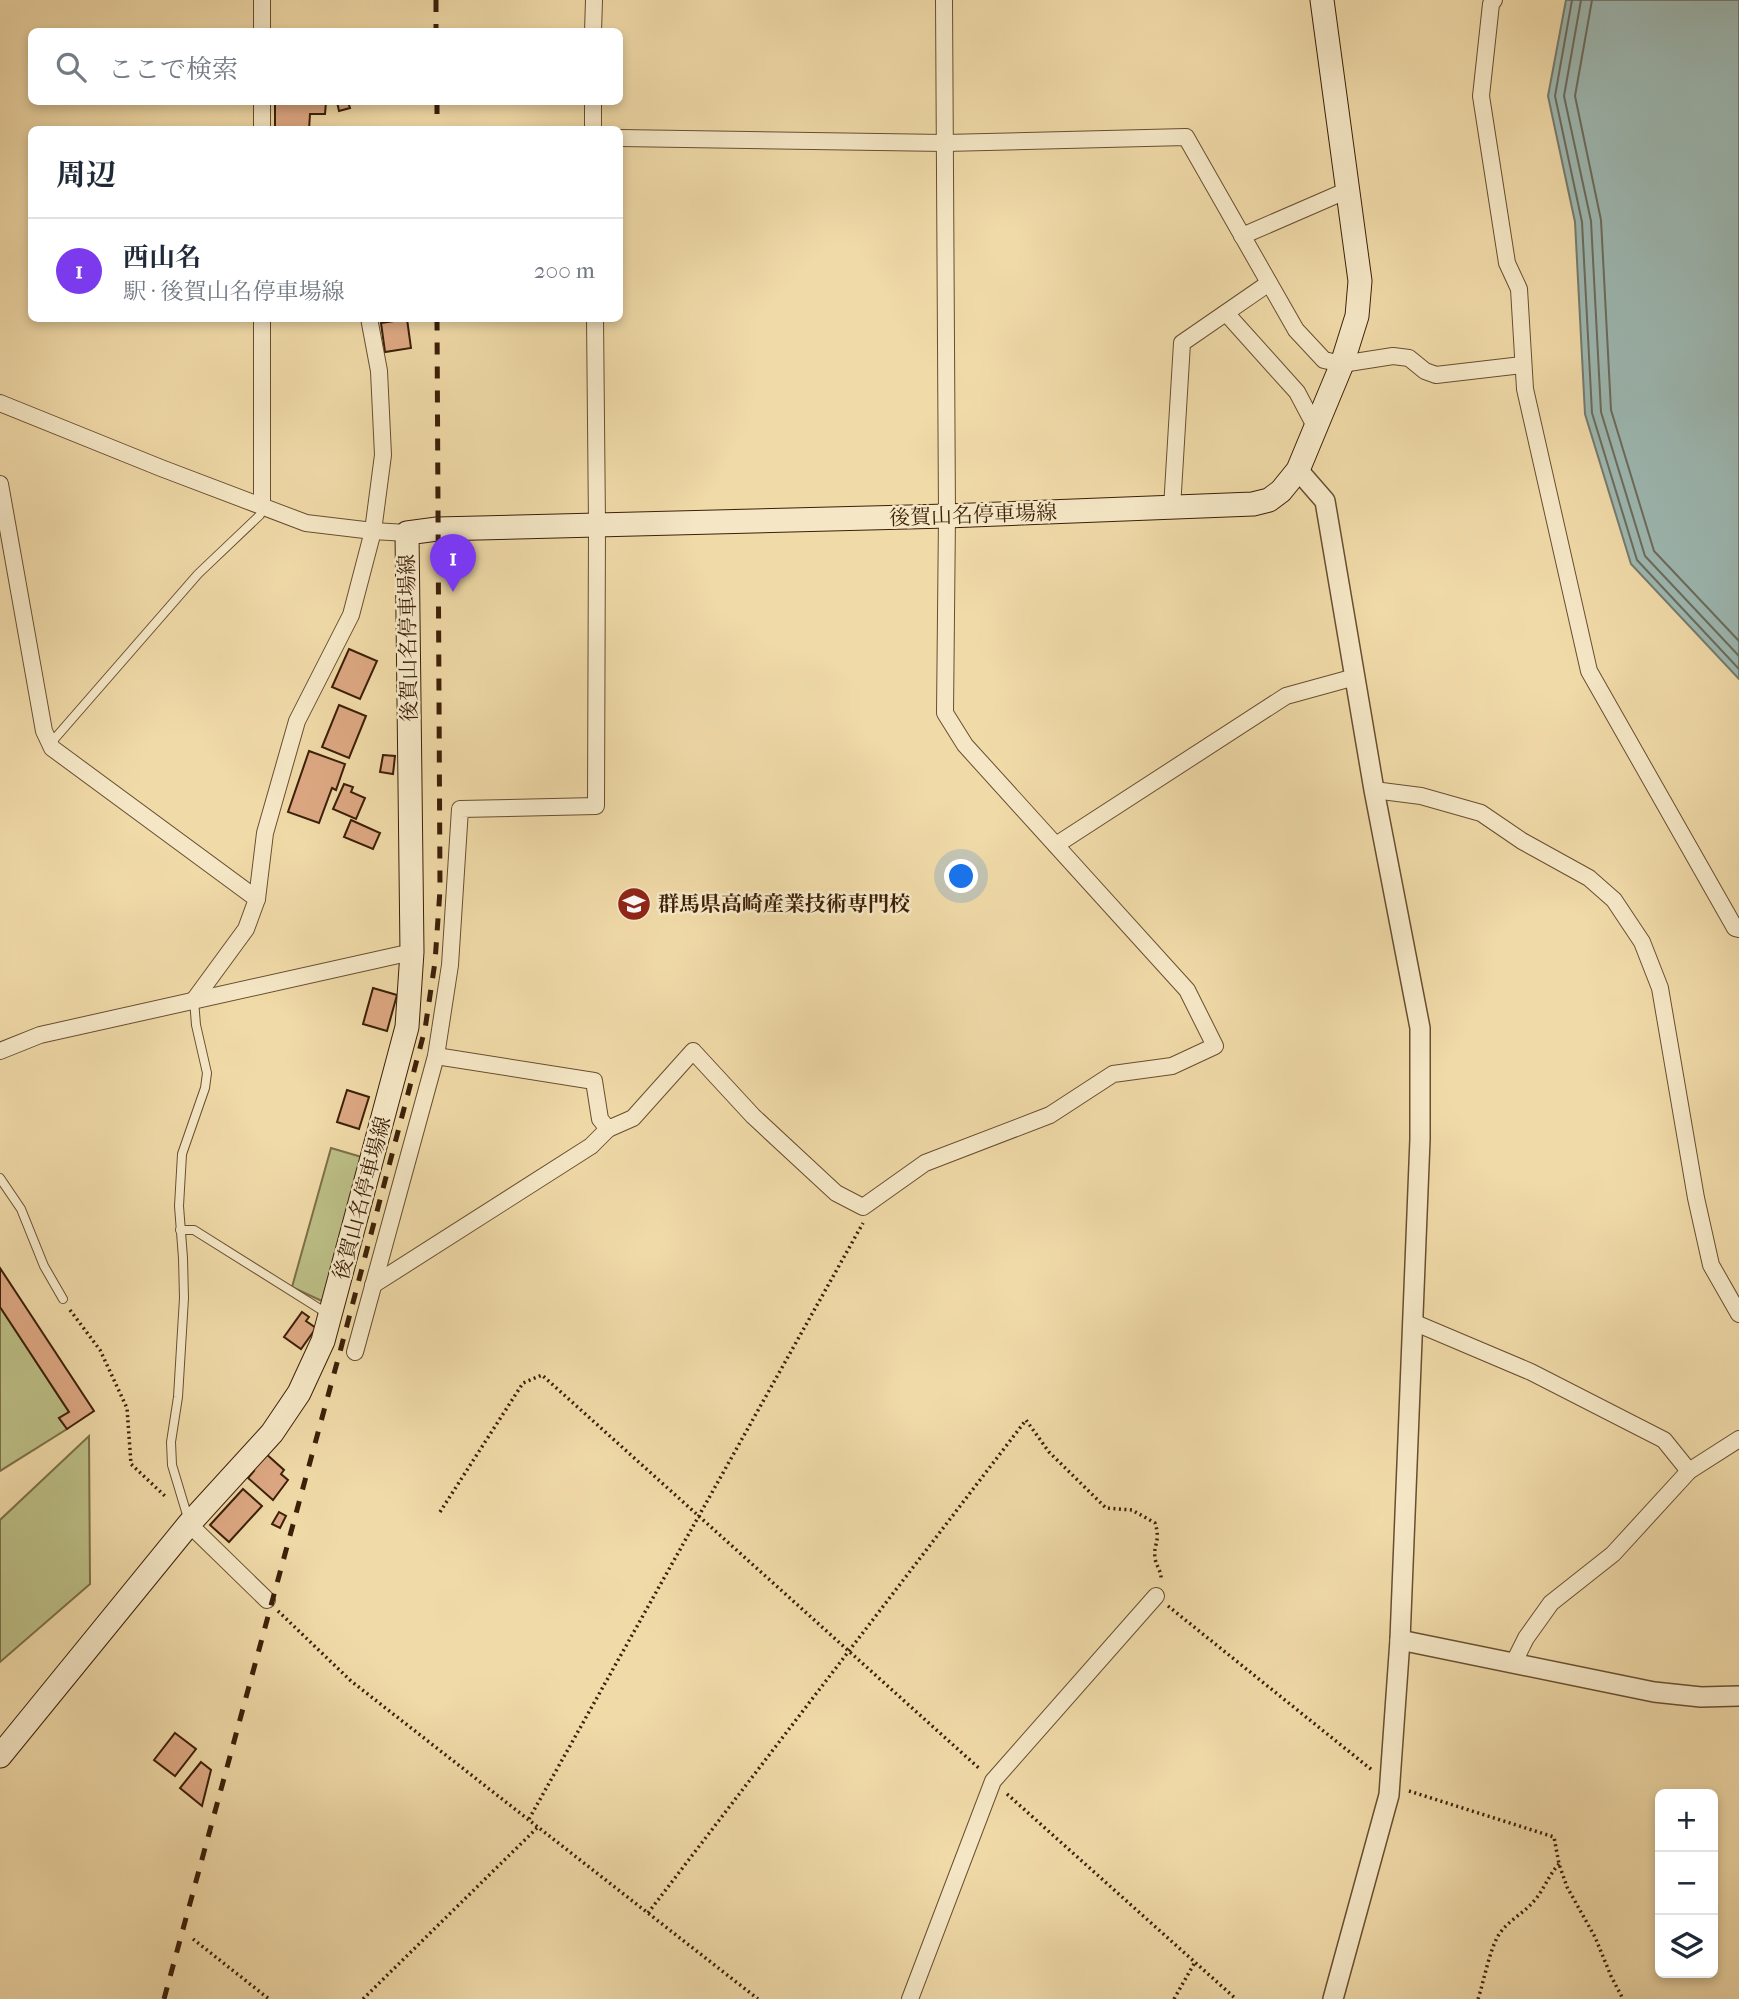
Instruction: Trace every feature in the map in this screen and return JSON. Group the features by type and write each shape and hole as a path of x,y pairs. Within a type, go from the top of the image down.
{"main road":[{"name":"後賀山名停車場線","path":"0,1756 188,1519 279,1423 299,1393 323,1341 407,1027 412,952 407,533 437,529 1172,508 1253,504 1269,500 1281,491 1298,470 1342,364 1357,316 1360,282 1322,0"}],"street":[{"path":"262,0 262,28"},
{"path":"593,28 594,0"},
{"path":"373,1285 591,1146 608,1129 633,1118 693,1051 753,1116 836,1193 863,1207 925,1163 1050,1115 1113,1074 1172,1066 1215,1046 1187,990 965,745 945,713 947,516 944,0"},
{"path":"1494,0 1491,4 1481,96 1507,263 1519,289 1525,389 1590,671 1735,928 1739,929"},
{"path":"262,105 262,126"},
{"path":"593,105 593,126"},
{"path":"623,138 945,143 1186,137 1296,330 1324,360 1342,364 1393,356 1409,358 1425,371 1436,375 1522,365"},
{"path":"1242,236 1348,190"},
{"path":"1172,508 1182,343 1269,284"},
{"path":"1226,313 1297,392 1316,428"},
{"path":"262,322 262,506"},
{"path":"194,1000 246,929 257,899 265,833 297,721 351,615 373,531 383,455 379,371 370,322"},
{"path":"355,1352 436,1056 450,965 460,808 596,806 595,322"},
{"path":"0,403 306,523 407,533"},
{"path":"1298,470 1325,501 1374,790 1420,1028 1420,1139 1413,1322 1400,1640 1390,1785 1334,1999"},
{"path":"0,484 44,731 52,748 257,899"},
{"path":"1056,845 1286,696 1356,677"},
{"path":"1374,790 1421,796 1481,813 1522,841 1589,878 1614,900 1642,942 1660,988 1696,1198 1711,1265 1739,1314"},
{"path":"0,1051 40,1035 412,952"},
{"path":"436,1056 594,1081 600,1119 608,1129"},
{"path":"1413,1322 1531,1372 1664,1440 1689,1471"},
{"path":"1513,1664 1526,1638 1550,1603 1612,1554 1689,1471 1739,1439"},
{"path":"188,1519 271,1604"},
{"path":"910,1999 993,1781 1156,1596"},
{"path":"1400,1640 1654,1692 1702,1697 1739,1696"}],"lane":[{"path":"50,744 198,574 260,515 262,506"},
{"path":"188,1519 172,1465 171,1442 178,1397 184,1298 179,1206 182,1154 205,1088 207,1073 196,1025 194,1000"},
{"path":"0,1178 22,1209 44,1266 63,1299"},
{"path":"180,1230 194,1230 330,1316"}],"path":[{"path":"529,1819 863,1226 863,1207"},
{"path":"63,1299 100,1350 127,1408 131,1464 188,1519"},
{"path":"440,1512 523,1383 542,1375 1236,1999"},
{"path":"648,1913 1026,1420 1049,1452 1106,1508 1132,1510 1155,1523 1159,1536 1154,1556 1162,1576 1156,1596 1390,1785 1554,1837 1567,1888 1595,1937 1623,1999"},
{"path":"271,1604 351,1681 758,1999"},
{"path":"363,1999 538,1826"},
{"path":"1478,1999 1497,1937 1542,1892 1550,1873 1559,1864"},
{"path":"193,1939 269,1999"},
{"path":"1174,1999 1195,1962"}],"green space":[{"path":"331,1148 365,1158 326,1303 292,1287"},
{"path":"0,1307 69,1412 59,1418 67,1429 0,1471"},
{"path":"89,1436 90,1584 0,1662 0,1520"}],"water":[{"path":"1566,0 1739,0 1739,679 1631,564 1585,414 1575,222 1548,96"}],"building":[{"path":"275,105 326,105 325,114 310,114 309,126 275,126"},
{"path":"338,105 349,105 350,108 339,111"},
{"path":"407,322 411,348 385,352 381,323"},
{"path":"349,649 377,661 360,699 332,687"},
{"path":"339,705 366,716 349,758 322,747"},
{"path":"309,751 345,764 336,790 332,788 319,823 288,812"},
{"path":"383,755 395,756 393,774 380,772"},
{"path":"344,784 353,787 351,792 365,798 356,819 333,809"},
{"path":"351,820 380,833 373,849 344,837"},
{"path":"373,988 397,995 387,1031 363,1024"},
{"path":"347,1090 369,1097 359,1129 337,1122"},
{"path":"0,1268 94,1411 67,1429 59,1418 69,1412 0,1307"},
{"path":"302,1312 309,1317 306,1321 316,1328 301,1349 284,1337"},
{"path":"264,1452 284,1470 281,1474 288,1480 273,1500 248,1478 254,1471 249,1467"},
{"path":"243,1489 262,1506 229,1542 210,1525"},
{"path":"279,1512 286,1516 280,1528 272,1524"},
{"path":"175,1733 196,1749 175,1776 154,1760"},
{"path":"201,1762 211,1770 202,1806 180,1788"}],"railway":[{"path":"436,0 436,28"},
{"path":"437,105 437,126"},
{"path":"164,1999 425,1029 435,962 440,890 437,322"}],"place":[{"name":"西山名","path":"453,592"},
{"name":"群馬県高崎産業技術専門校","path":"634,904"}]}
